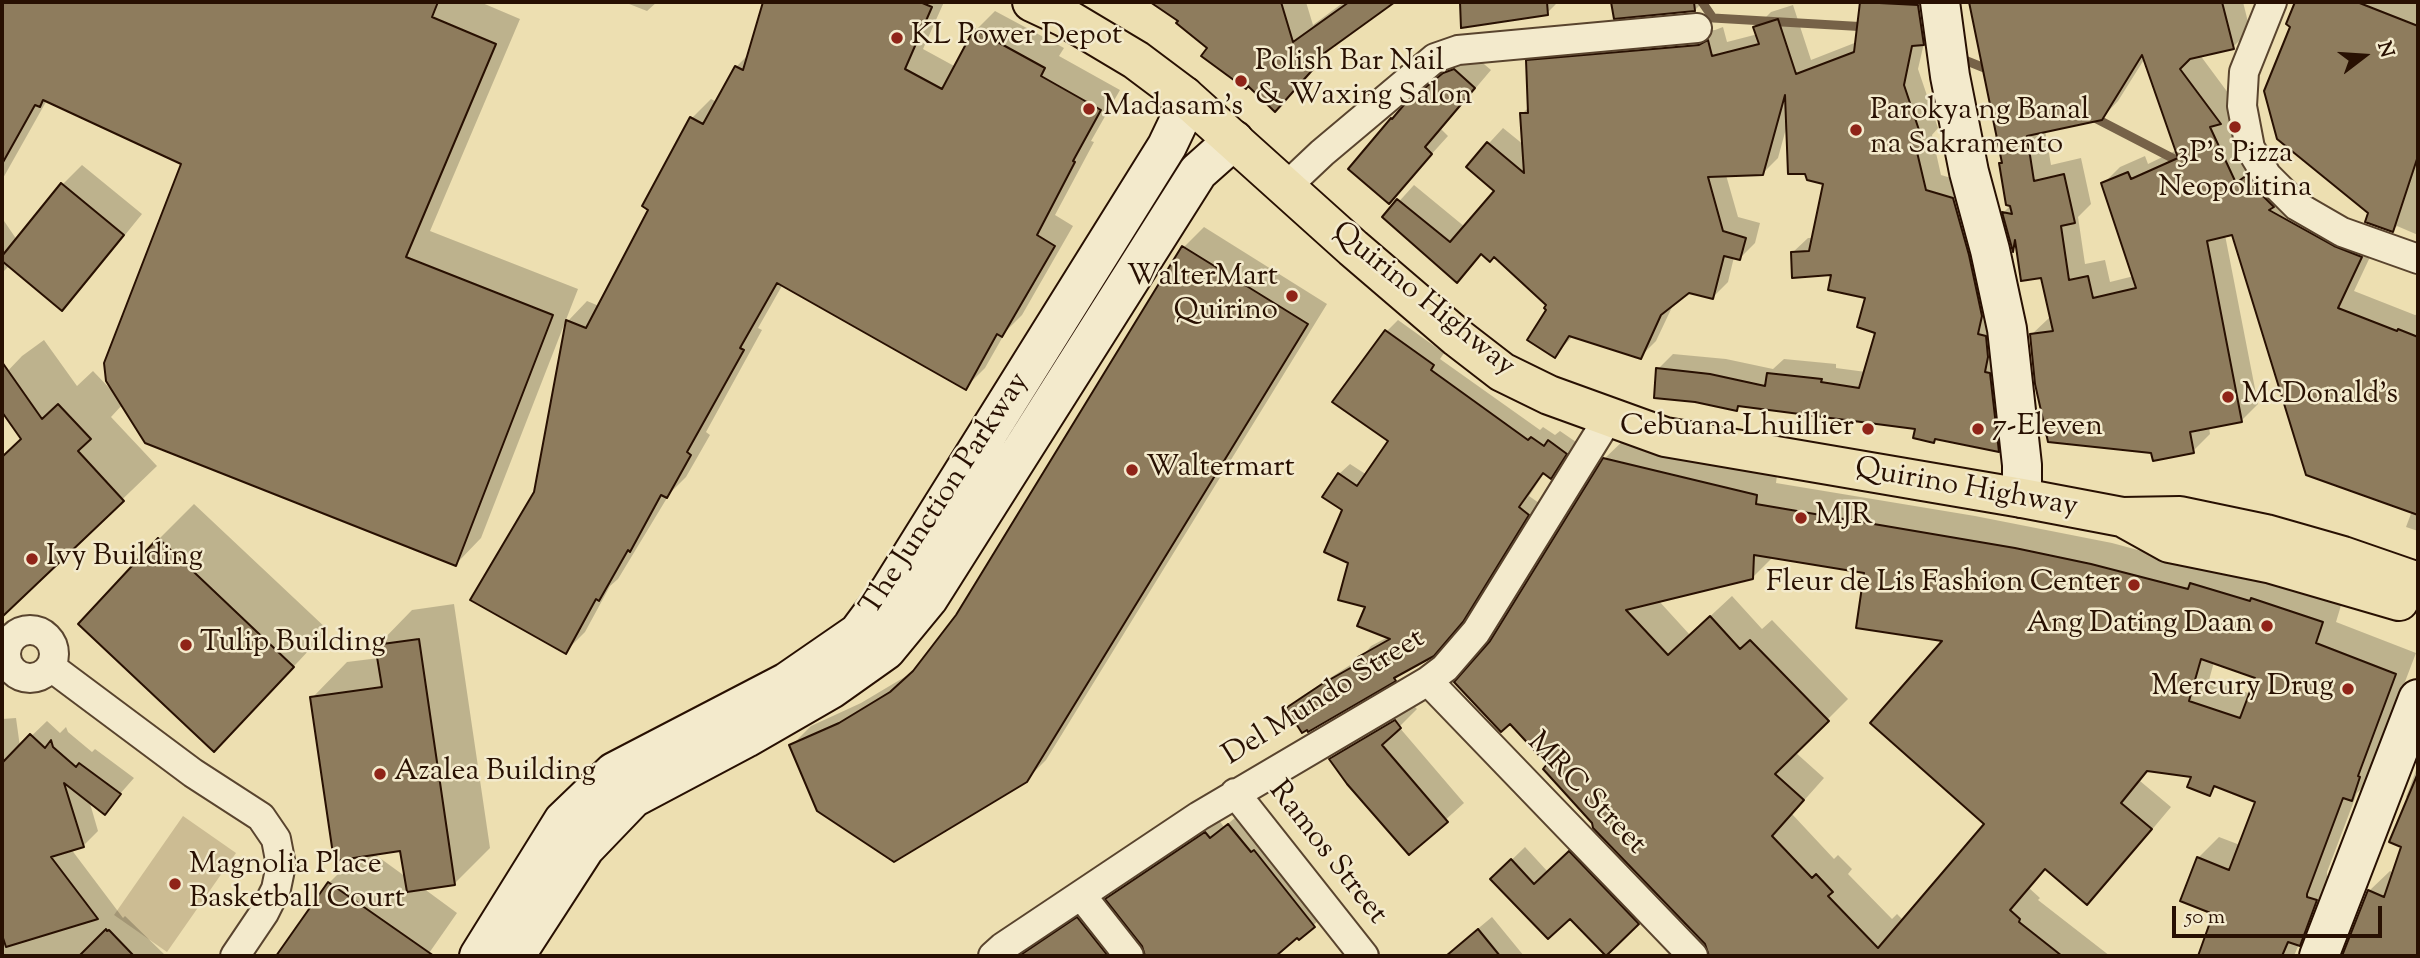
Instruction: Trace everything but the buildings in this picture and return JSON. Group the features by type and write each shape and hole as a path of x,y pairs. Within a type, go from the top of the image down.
{"main road":[{"name":"Quirino Highway","path":"1032,2 1064,17 1136,60 1184,96 1409,296 1502,372 1549,395 1665,437 2122,517 2180,516 2266,534 2343,556 2418,582"},
{"name":"Quirino Highway","path":"2122,517 2168,543 2272,564 2418,607"}],"street":[{"path":"1940,2 1950,76 1969,172 2007,329 2021,452 2022,498"},
{"path":"2272,2 2244,72 2242,106 2250,148 2267,176 2297,206 2342,232 2418,259"},
{"path":"1286,187 1434,58 1458,50 1697,28"},
{"name":"The Junction Parkway","path":"479,956 563,821 787,682 858,633 890,590 1167,146 1178,123 1184,96"},
{"name":"The Junction Parkway","path":"515,956 624,785 746,738 831,689 886,650 928,599 1198,172 1234,140"},
{"name":"Del Mundo Street","path":"993,956 1235,793 1428,681 1445,668 1476,632 1609,417"},
{"path":"51,667 193,773 261,817 276,839 281,865 276,889 264,914 235,956"},
{"name":"MRC Street","path":"1428,681 1693,956"},
{"path":"2319,956 2418,699"},
{"name":"Ramos Street","path":"1235,793 1364,956"},
{"path":"1081,895 1129,956"}],"shaded area":[{"name":"Magnolia Place Basketball Court","path":"183,816 236,853 167,952 114,915"}],"waterway":[{"path":"1702,2 1713,18 1868,27"},
{"path":"1957,57 1992,71"},
{"path":"2091,116 2178,161 2182,167"}],"place":[{"name":"KL Power Depot","path":"897,38"},
{"name":"Polish Bar Nail & Waxing Salon","path":"1241,81"},
{"name":"Madasam's","path":"1089,109"},
{"name":"3P's Pizza Neopolitina","path":"2235,127"},
{"name":"Parokya ng Banal na Sakramento","path":"1856,130"},
{"name":"WalterMart Quirino","path":"1292,296"},
{"name":"McDonald's","path":"2228,397"},
{"name":"Cebuana Lhuillier","path":"1868,429"},
{"name":"7-Eleven","path":"1978,429"},
{"name":"Waltermart","path":"1132,470"},
{"name":"MJR","path":"1801,518"},
{"name":"Ivy Building","path":"32,559"},
{"name":"Fleur de Lis Fashion Center","path":"2134,585"},
{"name":"Ang Dating Daan","path":"2267,626"},
{"name":"Tulip Building","path":"186,645"},
{"name":"Mercury Drug","path":"2348,689"},
{"name":"Azalea Building","path":"380,774"},
{"name":"Magnolia Place Basketball Court","path":"175,884"}]}
